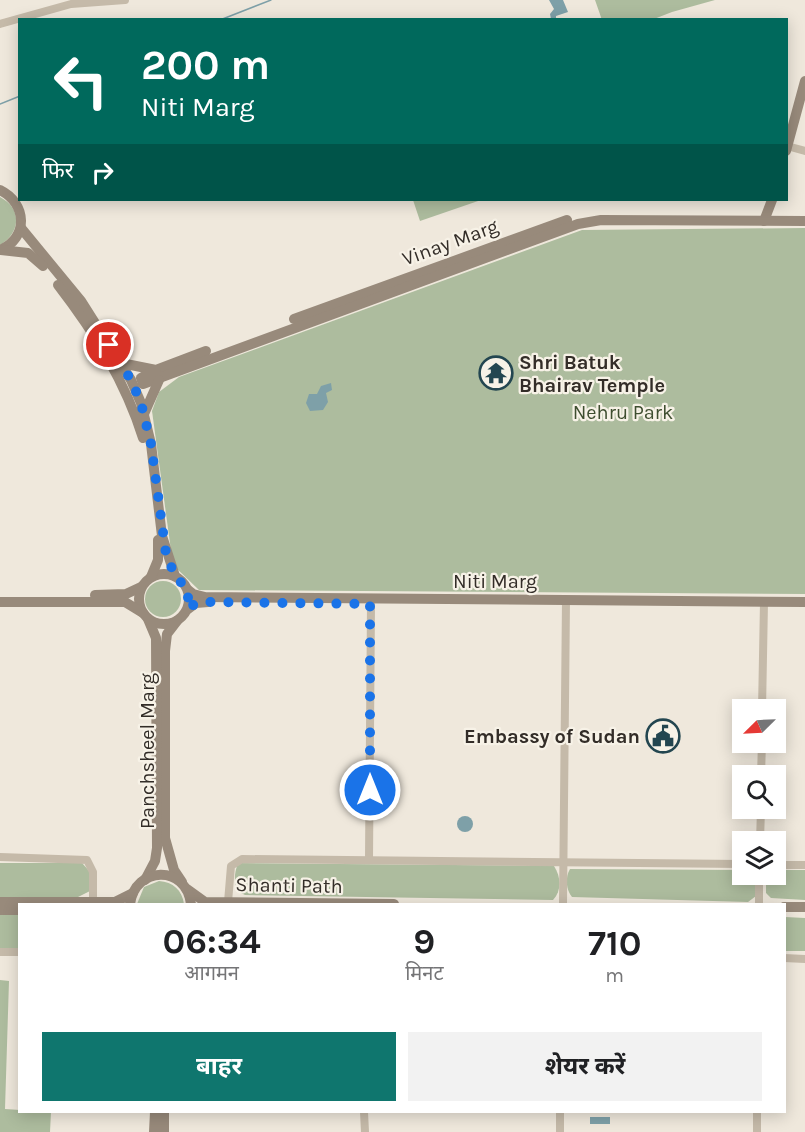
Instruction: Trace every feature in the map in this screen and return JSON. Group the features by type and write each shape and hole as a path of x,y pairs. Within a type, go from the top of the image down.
{"main road":[{"path":"788,146 801,112 805,81"},
{"path":"0,190 16,203 20,211 21,228 14,241 1,250"},
{"path":"765,217 772,201"},
{"name":"Vinay Marg","path":"158,375 578,224 601,220 765,217 805,214"},
{"name":"Vinay Marg","path":"765,217 805,221"},
{"path":"0,602 125,602 164,625 177,621 188,609 188,590 175,576 162,536 151,444 144,414 131,380 87,309 21,228"},
{"path":"0,594 126,594 141,587 151,577 156,569 159,549 143,437 126,389 86,321 41,264 28,253 1,250"},
{"path":"121,363 158,375 144,414"},
{"path":"151,577 165,573 175,576"},
{"path":"141,587 138,599 146,616"},
{"name":"Niti Marg","path":"188,590 205,597 764,605 805,608"},
{"name":"Niti Marg","path":"188,609 196,603 206,602 566,603"},
{"name":"Niti Marg","path":"764,605 805,602"},
{"name":"Panchsheel Marg","path":"145,880 155,861 157,848 156,638 146,616"},
{"name":"Panchsheel Marg","path":"177,621 167,634 165,651 164,822 174,870 185,885 191,903"},
{"name":"Shanti Path","path":"145,880 163,875 185,885 205,902 311,903"},
{"path":"0,902 93,903 123,900 145,880"},
{"path":"130,903 133,893"},
{"path":"786,907 805,908"},
{"path":"0,910 18,910"},
{"path":"786,914 805,914"},
{"path":"154,1132 155,1113"},
{"path":"164,1113 164,1132"}],"street":[{"path":"21,18 71,4 125,0"},
{"path":"0,24 18,19"},
{"path":"788,149 805,151"},
{"path":"563,903 566,603"},
{"path":"369,859 370,604"},
{"path":"762,699 764,605"},
{"path":"0,857 87,860 93,872 93,903"},
{"path":"228,902 231,866 242,859 732,864"},
{"path":"786,865 805,865"},
{"path":"759,885 759,903"},
{"path":"0,952 18,952"},
{"path":"786,958 805,958"},
{"path":"364,1113 364,1132"},
{"path":"560,1113 560,1132"},
{"path":"757,1132 758,1113"}],"green space":[{"path":"595,0 715,0 657,18 601,18"},
{"path":"0,197 13,208 16,221 12,234 0,245"},
{"path":"413,201 478,201 420,221"},
{"name":"Nehru Park","path":"805,228 805,594 199,590 173,565 152,411 159,392 179,377 582,230"},
{"path":"163,581 176,586 181,599 176,612 163,617 150,612 145,599 150,586"},
{"path":"0,863 82,863 91,873 90,891 78,897 0,897"},
{"path":"238,863 554,866 559,883 558,892 553,900 245,895 237,891 236,887 235,874"},
{"path":"570,869 732,870 732,885 756,885 756,896 748,902 572,897 568,891 567,876"},
{"path":"786,870 805,870 805,900 771,898 766,893 766,885 786,885"},
{"path":"159,881 169,883 176,888 184,903 137,903 144,887"},
{"path":"0,915 18,915 18,949 0,949"},
{"path":"786,917 805,918 805,951 786,951"},
{"path":"0,980 9,981 5,1109 18,1110 18,1113 51,1113 50,1132 0,1132"}],"water":[{"path":"549,0 563,0 568,12 551,18 550,14 554,9"},
{"path":"331,383 332,390 326,393 328,402 323,410 310,411 306,403 309,394 317,394 321,386"},
{"path":"462,816 468,816 473,824 471,830 462,832 457,827 457,821"},
{"path":"590,1117 610,1117 610,1124 590,1124"}],"waterway":[{"path":"225,18 271,0"},
{"path":"0,104 18,97"}],"place":[{"name":"Shri Batuk Bhairav Temple","path":"496,373"},
{"name":"Embassy of Sudan","path":"663,736"}],"route":[{"path":"109,345 131,380 141,403 151,444 166,554 175,576 183,581 188,590 188,609 196,603 206,602 370,604 370,790"}]}
